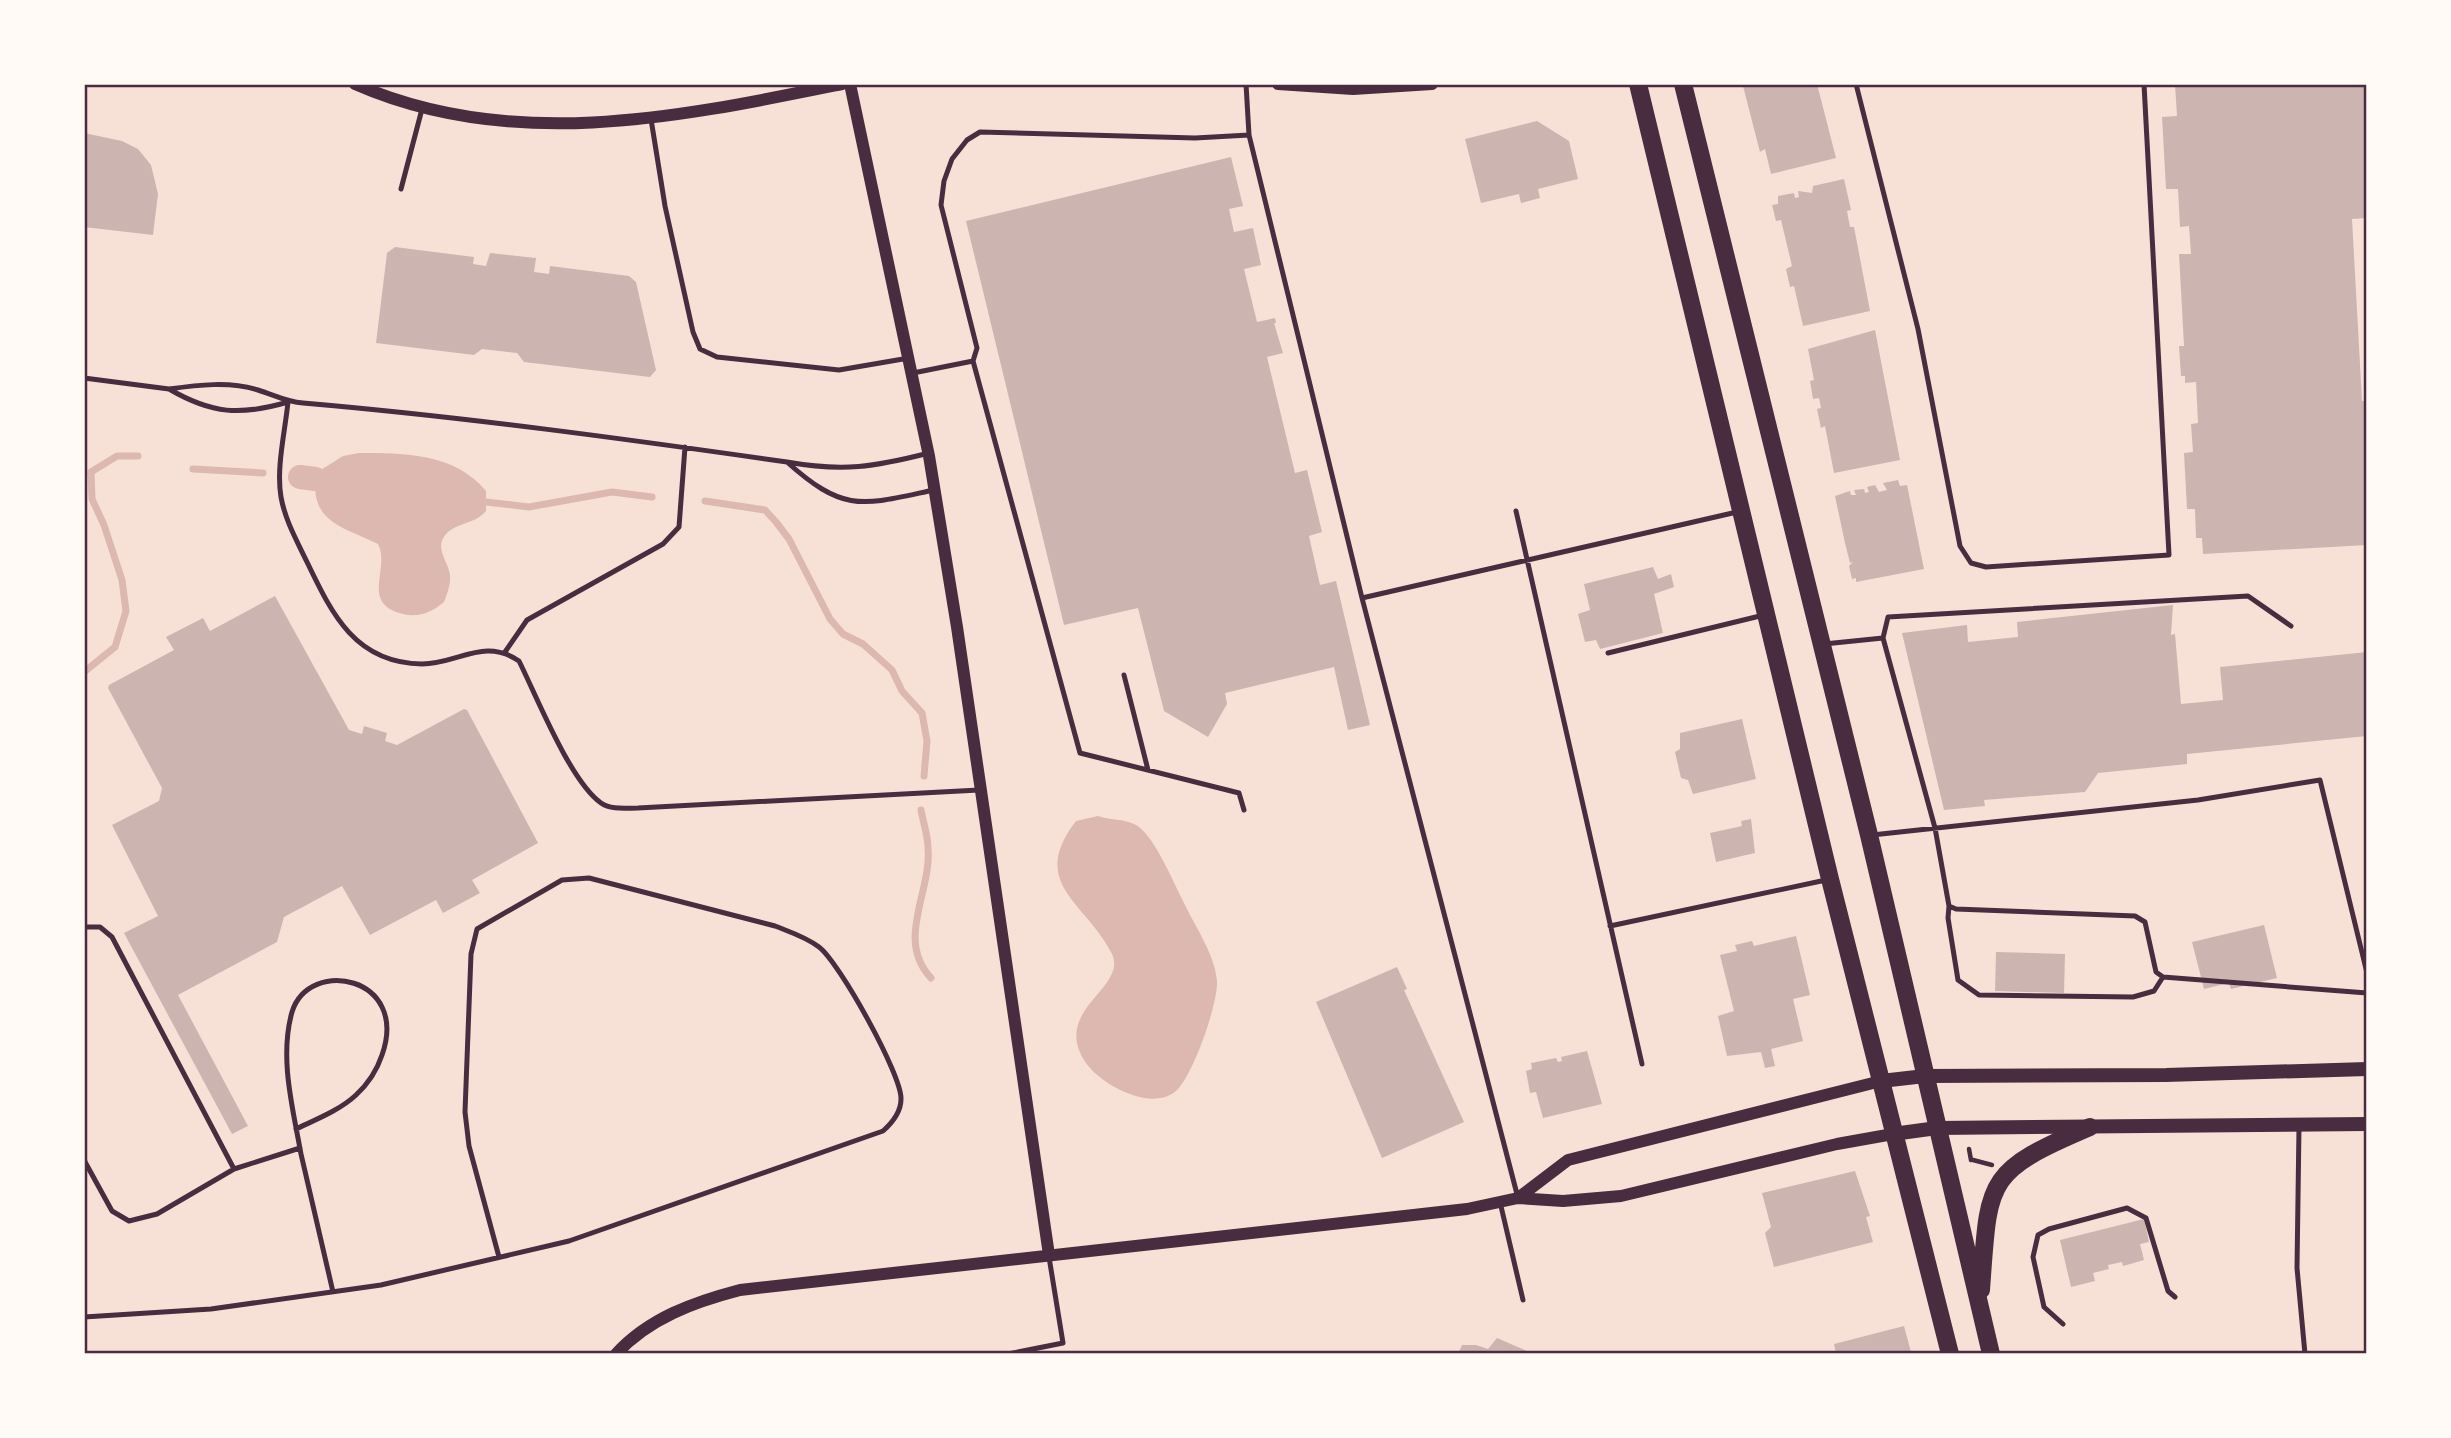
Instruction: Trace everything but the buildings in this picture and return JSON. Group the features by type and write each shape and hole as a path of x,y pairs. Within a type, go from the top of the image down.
{"main road":[{"path":"1638,84 1743,511 1829,879 1893,1134 1908,1179 1950,1354"},
{"path":"1683,84 1869,835 1991,1354"},
{"path":"1881,1081 1925,1076 2166,1075 2367,1069"},
{"path":"1893,1134 1937,1128 2367,1124"},
{"path":"1980,1308 1987,1211 1994,1189 2007,1172 2022,1160 2090,1127"}],"street":[{"path":"355,84 422,109 502,123 596,123 651,119 734,107 842,84"},
{"path":"850,84 929,453 1049,1255"},
{"path":"1278,84 1353,89 1432,84"},
{"path":"1518,1198 1568,1160 1881,1081"},
{"path":"616,1354 646,1328 675,1311 740,1290 1427,1214 1518,1198 1563,1201 1621,1196 1837,1144 1893,1134"}],"lane":[{"path":"1246,84 1249,135 1362,598 1518,1198"},
{"path":"1856,84 1918,329 1960,546 1971,563 1986,567 2169,555 2144,84"},
{"path":"401,189 422,109"},
{"path":"651,119 665,206 693,332 700,349 717,356 839,370 909,358"},
{"path":"1244,810 1239,793 1080,753 973,361 976,348 941,205 944,181 952,159 967,140 980,132 1195,138 1249,135"},
{"path":"912,373 973,361"},
{"path":"84,378 169,390 200,385 235,386 256,389 288,402 409,413 685,447 832,470 861,468 929,453"},
{"path":"169,390 198,406 235,411 260,410 288,402"},
{"path":"288,402 281,496 289,524 342,629 368,650 396,661 424,664 463,654 505,652 519,661 582,785 601,804 613,808 981,790"},
{"path":"505,652 527,620 653,550 679,527 685,447"},
{"path":"787,462 823,492 844,501 883,500 934,490"},
{"path":"1516,511 1642,1064"},
{"path":"1362,598 1526,558 1743,511"},
{"path":"2163,977 2154,992 2133,997 1979,995 1958,980 1948,918 1949,906 1935,828 1883,638 1888,617 2248,596 2291,626"},
{"path":"1608,653 1767,614"},
{"path":"1821,645 1883,638"},
{"path":"1124,675 1147,770"},
{"path":"1869,835 2198,800 2320,780 2367,973"},
{"path":"84,1317 211,1308 333,1292 381,1285 499,1258 569,1241 883,1131 900,1106 901,1097 895,1072 829,957 804,938 775,926 589,878 562,880 477,929 471,954 465,1112 469,1146 499,1258"},
{"path":"1610,926 1829,879"},
{"path":"1949,906 1956,909 2135,916 2145,922 2156,972 2163,977 2367,993"},
{"path":"84,927 100,927 112,937 234,1168"},
{"path":"296,1129 356,1095 378,1066 386,1043 386,1012 379,999 367,989 349,982 327,982 308,989 298,998 288,1033 288,1067 296,1129 333,1292"},
{"path":"2299,1125 2297,1268 2305,1354"},
{"path":"84,1160 112,1211 129,1221 157,1214 234,1168 300,1148"},
{"path":"1500,1202 1523,1300"},
{"path":"2063,1324 2044,1307 2033,1257 2038,1235 2049,1229 2127,1208 2147,1218 2168,1291 2175,1297"},
{"path":"1008,1354 1063,1343 1049,1255"}],"path":[{"path":"1969,1149 1973,1160"},
{"path":"1959,1159 1998,1167"}],"shaded area":[{"path":"359,453 411,455 444,462 473,478 486,491 486,511 452,529 443,538 441,548 450,575 449,585 444,602 430,611 420,615 403,614 390,609 382,602 379,594 381,554 378,544 341,527 323,513 318,503 315,490 316,473 343,456"},
{"path":"1098,816 1130,822 1148,836 1203,939 1215,971 1217,981 1214,1005 1191,1068 1178,1089 1168,1096 1156,1099 1129,1094 1103,1080 1086,1063 1077,1044 1077,1028 1083,1014 1110,977 1114,965 1111,952 1100,935 1066,891 1059,877 1058,861 1063,842 1076,821"}],"waterway":[{"path":"84,672 115,647 126,611 122,580 104,525 92,499 91,472 117,456 138,456"},
{"path":"193,469 263,473"},
{"path":"300,477 315,479"},
{"path":"486,502 529,507 612,492 652,497"},
{"path":"705,501 765,510 776,522 789,539 830,619 843,634 863,644 892,670 902,691 922,713 927,741 924,776"},
{"path":"921,810 927,838 928,864 915,932 921,963 931,978"}]}
